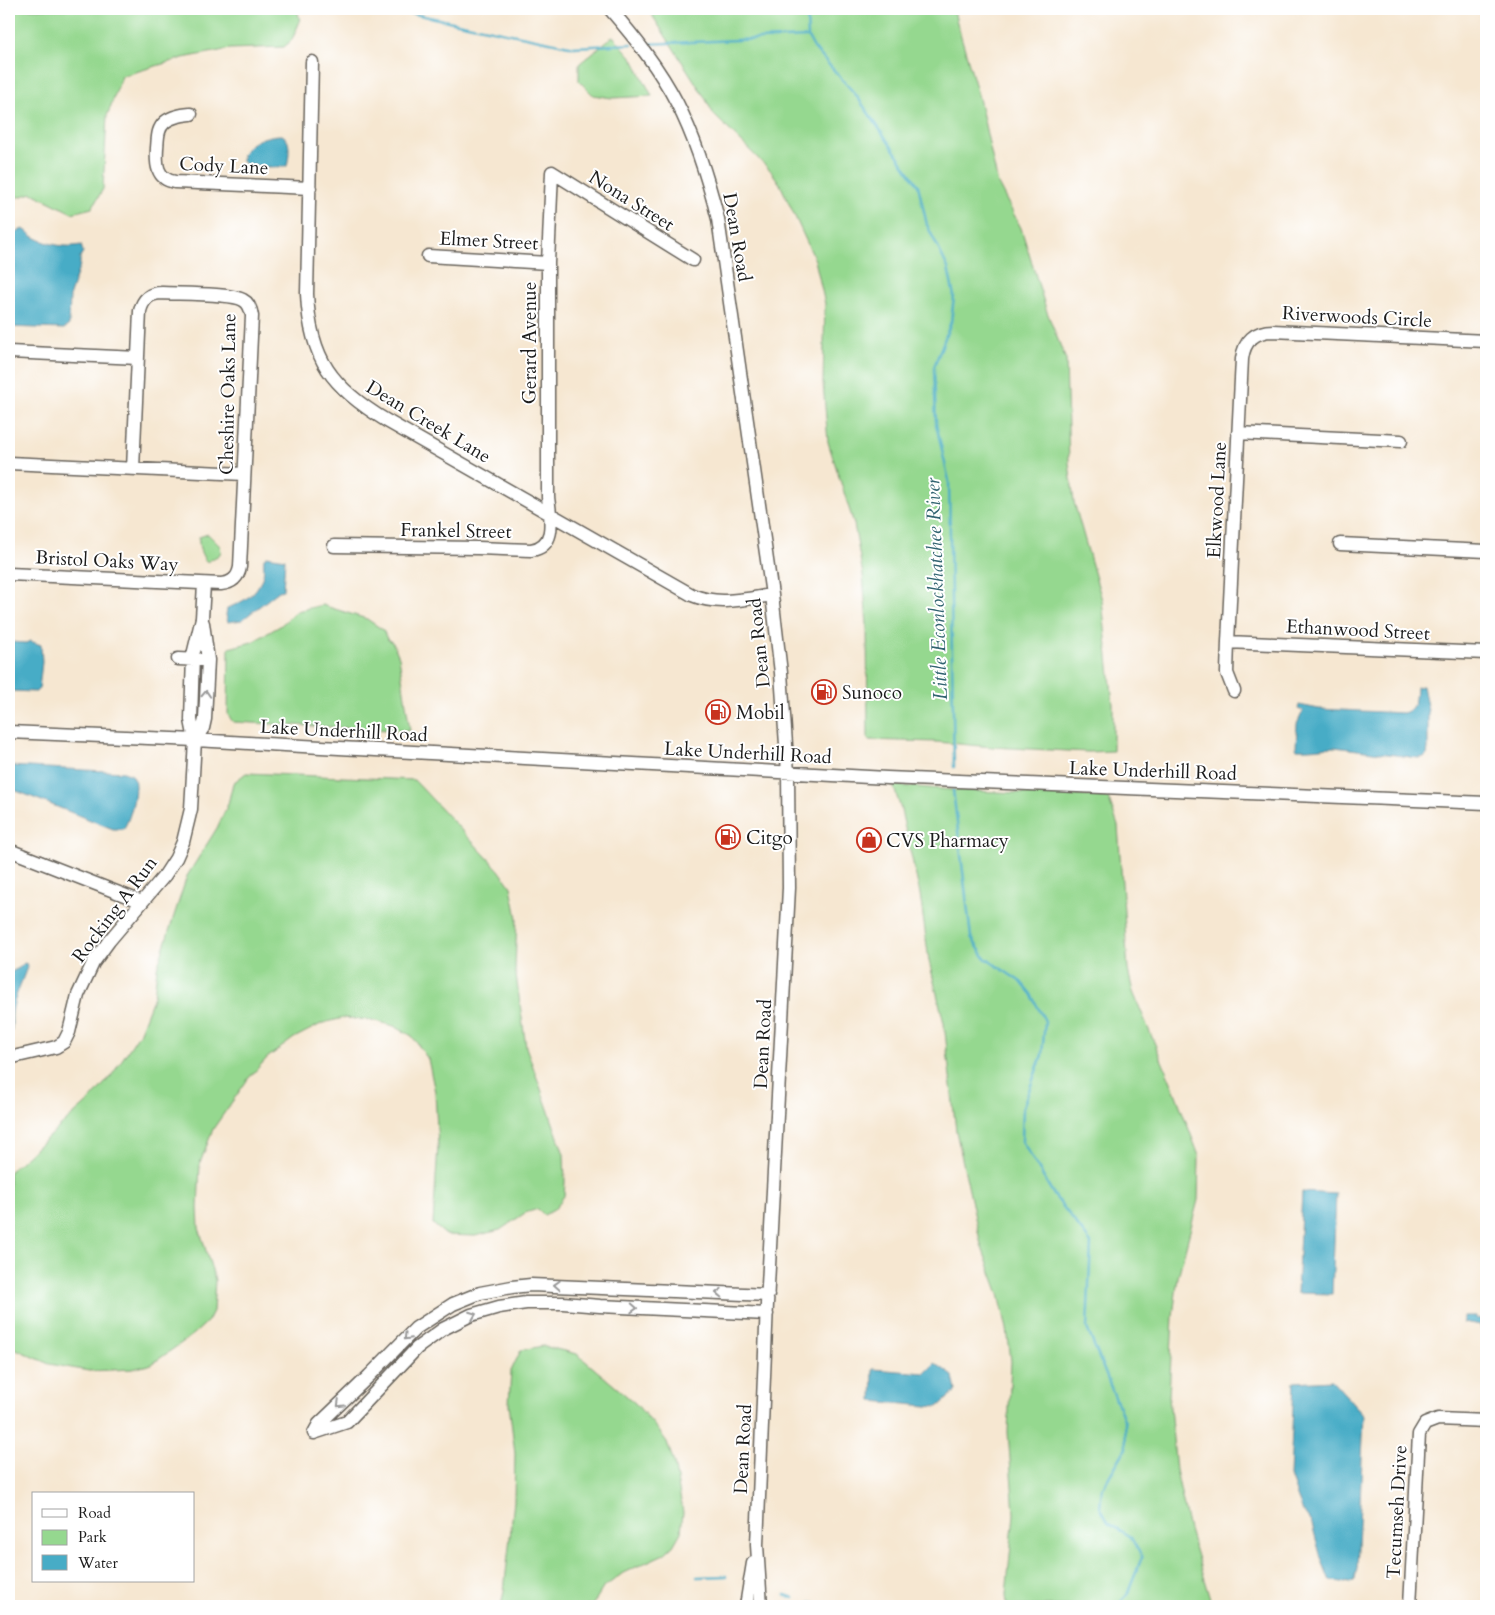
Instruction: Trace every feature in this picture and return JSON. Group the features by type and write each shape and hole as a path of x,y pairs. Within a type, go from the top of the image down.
{"street":[{"name":"Dean Road","path":"610,9 659,72 677,103 694,140 708,180 718,219 772,595 781,673 788,773 789,888 756,1545 746,1606"},
{"name":"Dean Creek Lane","path":"312,62 307,294 309,317 317,348 334,379 352,397 373,412 699,598 718,601 772,595"},
{"name":"Cody Lane","path":"191,114 171,118 163,124 159,131 157,166 167,180 175,182 310,188"},
{"name":"Nona Street","path":"552,172 693,260"},
{"name":"Gerard Avenue","path":"550,514 548,497 548,262 552,172"},
{"name":"Elmer Street","path":"428,256 548,262"},
{"name":"Cheshire Oaks Lane","path":"133,469 141,307 145,300 150,295 162,293 234,296 241,299 248,304 252,316 238,573 228,583 204,584"},
{"name":"Riverwoods Circle","path":"1242,359 1244,348 1250,339 1260,333 1269,331 1486,341"},
{"path":"9,352 138,358"},
{"name":"Elkwood Lane","path":"1234,691 1228,673 1228,642 1242,359"},
{"path":"1238,433 1401,441"},
{"path":"9,463 244,474"},
{"name":"Frankel Street","path":"334,546 536,550 542,546 550,534 552,528 550,514"},
{"path":"1340,544 1486,551"},
{"name":"Bristol Oaks Way","path":"9,574 204,584"},
{"name":"Rocking A Run","path":"9,1058 56,1047 64,1042 70,1032 78,995 93,962 160,882 171,866 184,838 191,810 195,740 190,720 193,659 202,618 204,584"},
{"name":"Rocking A Run","path":"195,740 204,723 208,660 202,618"},
{"name":"Ethanwood Street","path":"1228,642 1486,654"},
{"path":"178,658 208,660"},
{"name":"Lake Underhill Road","path":"9,732 195,740 887,778 1486,803"},
{"path":"9,850 142,902"},
{"path":"767,1314 600,1306 563,1302 526,1302 499,1307 471,1315 443,1329 417,1348 347,1422 314,1433 319,1424 416,1328 453,1304 480,1294 531,1284 768,1295"},
{"name":"Tecumseh Drive","path":"1410,1606 1419,1434 1425,1424 1438,1419 1486,1421"},
{"name":"Dean Road","path":"756,1545 761,1606"}],"green space":[{"path":"9,9 297,9 300,21 292,40 284,47 230,49 183,58 122,76 107,116 103,189 92,208 72,213 32,193 9,200"},
{"path":"662,9 954,9 979,98 998,184 1021,228 1047,312 1066,360 1069,463 1074,502 1102,600 1113,704 1113,751 1088,752 937,742 868,740 867,625 863,575 854,524 828,442 823,383 825,304 815,260 780,184 771,171 714,115 704,96 652,15"},
{"path":"613,36 633,59 652,96 612,98 593,95 579,81 579,64"},
{"path":"208,534 220,546 221,552 207,562 202,554 199,537"},
{"path":"322,605 367,619 383,630 387,639 393,643 399,657 410,731 233,722 228,715 229,648 252,642 280,626 297,611"},
{"path":"246,773 414,780 499,870 511,887 517,918 515,968 526,1047 564,1154 564,1196 554,1210 544,1215 538,1209 525,1213 500,1230 475,1236 446,1235 433,1224 438,1146 435,1092 428,1059 412,1036 394,1026 372,1020 343,1018 323,1023 294,1038 267,1058 248,1079 213,1129 200,1163 198,1208 199,1228 215,1280 213,1311 208,1321 194,1334 152,1364 133,1369 89,1371 49,1364 16,1349 9,1342 9,1172 91,1099 112,1075 139,1034 154,996 157,968 187,876 217,828 228,804 233,783"},
{"path":"893,785 953,790 1108,797 1118,826 1128,970 1133,992 1173,1087 1199,1156 1198,1200 1178,1277 1173,1316 1169,1397 1176,1470 1189,1530 1212,1606 1007,1606 1006,1595 1014,1514 1008,1432 1011,1361 1007,1329 999,1294 981,1245 956,1131 944,1023 929,961 920,894 900,806"},
{"path":"543,1346 577,1354 636,1404 667,1442 674,1463 683,1512 681,1532 673,1546 664,1554 623,1573 603,1588 592,1606 501,1606 514,1501 515,1454 509,1404 511,1371 521,1350"}],"water":[{"path":"282,135 289,144 287,166 267,168 246,164 242,161 243,154 251,144 269,136"},
{"path":"23,229 34,237 52,244 64,246 81,245 83,252 70,294 69,325 64,329 9,327 9,235"},
{"path":"267,556 285,559 283,590 279,591 242,620 228,622 227,608 243,601 260,584 264,570 264,558"},
{"path":"30,641 41,645 42,662 39,689 36,692 9,691 9,642 26,643"},
{"path":"1423,686 1428,711 1428,748 1425,757 1418,758 1335,747 1296,748 1297,724 1303,711 1298,709 1299,705 1319,709 1403,713 1413,706 1416,687"},
{"path":"9,766 124,772 131,775 134,779 135,794 126,825 123,829 113,829 9,788"},
{"path":"24,963 27,964 27,967 14,1001 9,1037 9,973"},
{"path":"1302,1192 1336,1194 1332,1294 1297,1293"},
{"path":"1463,1316 1476,1316 1476,1319 1486,1318 1486,1331 1481,1330 1481,1326 1463,1323"},
{"path":"935,1363 953,1376 956,1391 938,1407 872,1401 873,1369 925,1373"},
{"path":"1332,1380 1364,1415 1357,1569 1354,1580 1350,1583 1330,1581 1321,1558 1312,1524 1302,1510 1290,1476 1294,1382"}],"waterway":[{"path":"390,9 574,47 632,44"},
{"name":"Little Econlockhatchee River","path":"809,9 807,15 808,37 814,48 856,95 918,185 927,225 948,268 954,296 951,322 934,367 936,424 949,481 954,767"},
{"path":"645,44 807,37"},
{"name":"Little Econlockhatchee River","path":"953,790 971,937 985,958 1021,982 1031,994 1045,1021 1042,1055 1023,1107 1022,1141 1054,1195 1091,1243 1087,1328 1125,1422 1126,1448 1102,1489 1100,1507 1109,1524 1130,1536 1142,1557 1127,1595 1117,1606"},
{"path":"697,1577 726,1576"},
{"path":"785,1595 794,1598"},
{"path":"811,1602 829,1606"}],"place":[{"name":"Sunoco","path":"824,692"},
{"name":"Mobil","path":"718,712"},
{"name":"Citgo","path":"728,837"},
{"name":"CVS Pharmacy","path":"869,840"}]}
